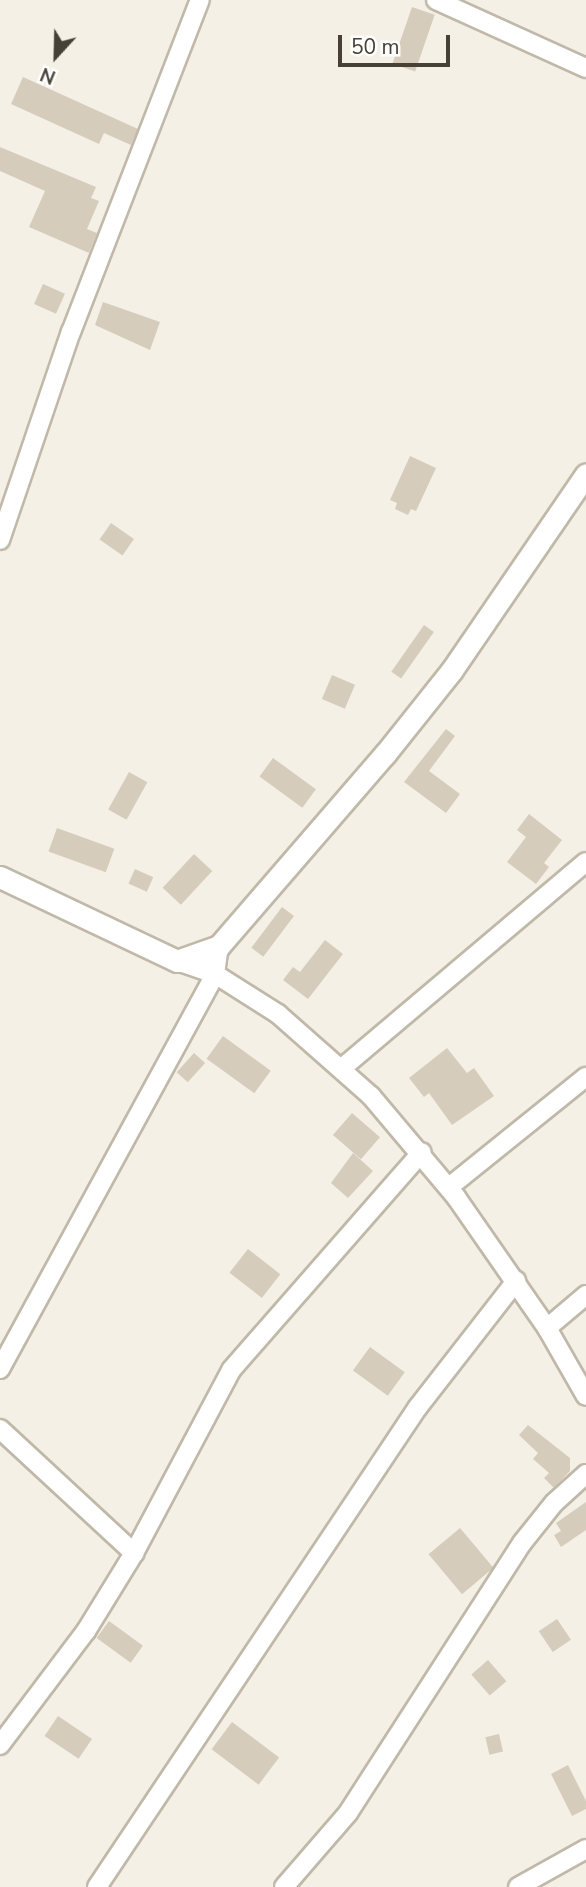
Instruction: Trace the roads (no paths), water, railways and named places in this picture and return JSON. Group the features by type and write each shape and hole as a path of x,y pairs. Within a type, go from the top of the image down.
{"street":[{"path":"0,540 71,332 200,0"},
{"path":"436,0 586,68"},
{"path":"177,961 219,946 385,754 510,592 586,474"},
{"path":"342,1068 586,862"},
{"path":"0,877 177,961 215,974 278,1014 342,1068 422,1152 449,1187 547,1328 586,1396"},
{"path":"0,1369 215,974 219,946"},
{"path":"449,1187 586,1077"},
{"path":"0,1745 86,1631 134,1553 232,1369 422,1152"},
{"path":"97,1887 411,1419 516,1281"},
{"path":"547,1328 586,1295"},
{"path":"0,1429 134,1553"},
{"path":"284,1887 348,1813 522,1543 554,1503 586,1475"},
{"path":"518,1887 586,1849"}]}
